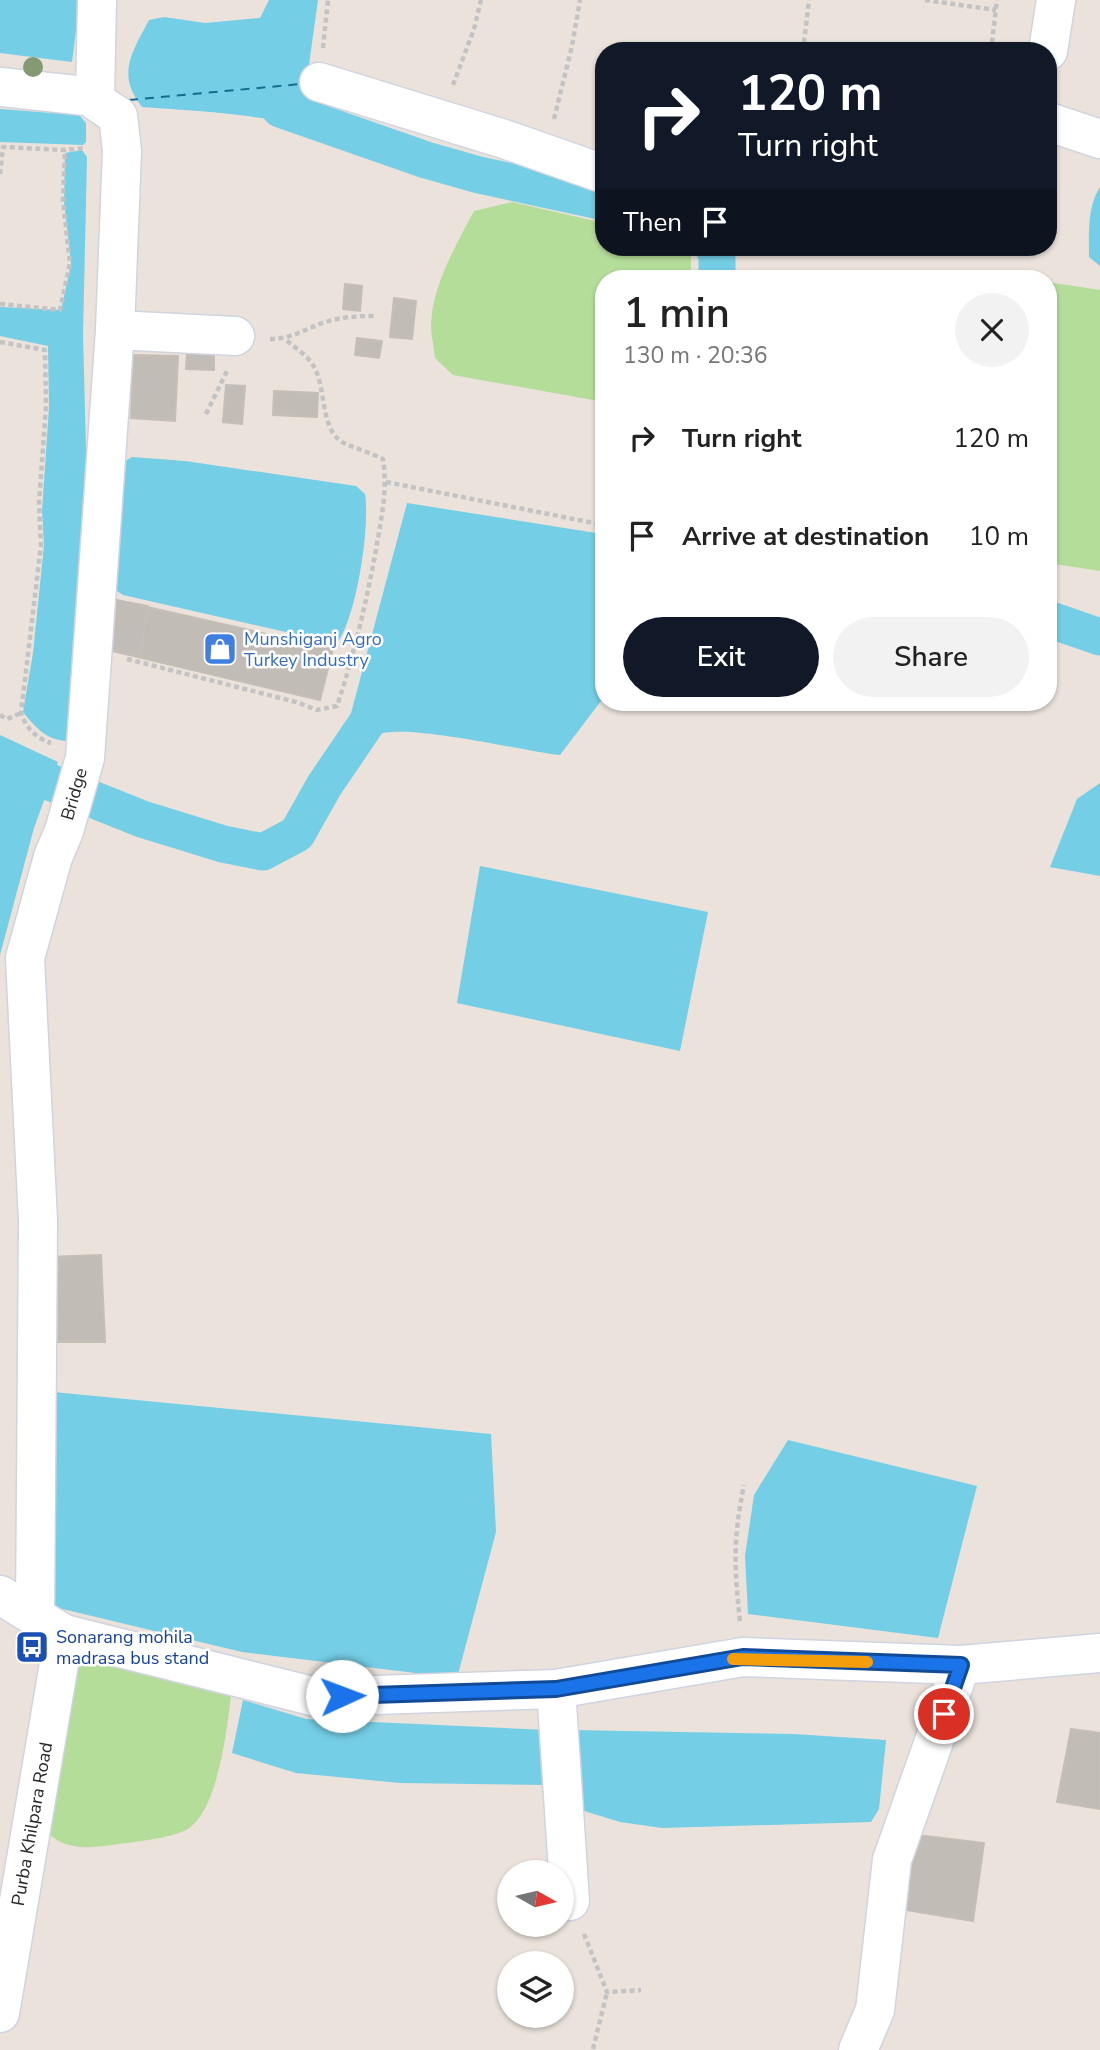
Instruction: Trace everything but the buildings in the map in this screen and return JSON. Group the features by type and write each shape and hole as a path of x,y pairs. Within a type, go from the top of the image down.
{"street":[{"path":"0,87 94,97 97,0"},
{"path":"1049,42 1056,0"},
{"path":"319,82 595,171"},
{"name":"Bridge","path":"50,1624 38,1222 26,958 53,857 64,831 85,758 115,330 122,151 118,116 94,97"},
{"path":"1057,119 1100,139"},
{"path":"115,330 235,336"},
{"path":"0,1595 50,1624 316,1697 556,1689 743,1657 961,1665 1100,1653"},
{"name":"Purba Khilpara Road","path":"0,2013 50,1624"},
{"path":"858,2050 875,2010 892,1860 961,1665"},
{"path":"556,1689 567,1860"}],"path":[{"path":"319,82 328,0"},
{"path":"439,120 470,41 481,0"},
{"path":"544,153 572,46 580,0"},
{"path":"804,42 809,0"},
{"path":"925,0 996,10"},
{"path":"991,42 998,0"},
{"path":"0,174 2,147 65,150 63,201 69,263 60,310 0,304"},
{"path":"206,414 236,352 235,336 285,339 324,322 355,316 376,316"},
{"path":"125,659 296,702 317,710 337,706 349,671 371,578 386,482 383,460 362,448 341,441 330,426 322,386 313,364 285,339"},
{"path":"0,342 45,350 46,406 40,480 41,545 23,704 21,713 7,719 0,715"},
{"path":"386,482 595,523"},
{"path":"743,1657 734,1562 736,1524 744,1485"},
{"path":"574,1911 607,1992 593,2049"},
{"path":"607,1992 641,1990"}],"green space":[{"path":"512,202 595,221 595,256 691,256 691,270 595,270 595,400 453,375 435,358 431,329 432,310 440,281 474,211"},
{"path":"1057,283 1100,290 1100,571 1057,564"},
{"path":"69,1651 231,1696 213,1789 197,1821 186,1830 150,1840 83,1847 66,1844 43,1828"}],"water":[{"path":"0,0 80,0 72,62 0,53"},
{"path":"269,0 318,0 305,93 310,107 327,123 323,130 256,117 142,107 134,95 128,74 132,53 149,20 164,17 205,23 260,18"},
{"path":"0,109 79,115 86,123 86,142 83,145 0,142"},
{"path":"82,150 87,157 83,334 87,489 68,741 48,736 23,712 33,653 44,545 42,511 49,407 48,346 0,336 0,307 61,310 71,264 64,202 65,153"},
{"path":"1100,187 1100,266 1089,257 1089,239 1091,212"},
{"path":"132,457 185,461 356,486 365,494 364,547 351,610 339,640 330,642 123,595 117,591 114,584 120,464"},
{"path":"407,503 595,533 595,709 560,755 437,735 391,732 372,737 345,765 333,757 350,717"},
{"path":"0,735 58,762 34,828 0,955"},
{"path":"1100,783 1100,876 1050,867 1077,799"},
{"path":"480,866 708,912 680,1051 457,1003"},
{"path":"53,1392 491,1434 496,1532 457,1678 242,1652 50,1606"},
{"path":"788,1440 977,1486 938,1638 748,1614 745,1556 754,1495"},
{"path":"243,1700 306,1719 547,1730 549,1785 400,1783 296,1773 232,1753"},
{"path":"572,1730 794,1734 886,1740 879,1809 871,1822 662,1828 620,1822 581,1810"}],"waterway":[{"path":"280,109 426,160 479,175 595,200"},
{"path":"717,256 717,270"},
{"path":"1057,622 1100,637"},
{"path":"0,762 142,819 223,844 263,852 297,834 324,786 368,721"}],"ferry route":[{"path":"129,100 301,84"}],"slow traffic":[{"path":"733,1659 743,1657 867,1662"}],"place":[{"name":"Munshiganj Agro Turkey Industry","path":"220,649"},
{"name":"Sonarang mohila madrasa bus stand","path":"32,1647"}],"route":[{"path":"342,1696 556,1689 743,1657 961,1665 944,1714"}]}
